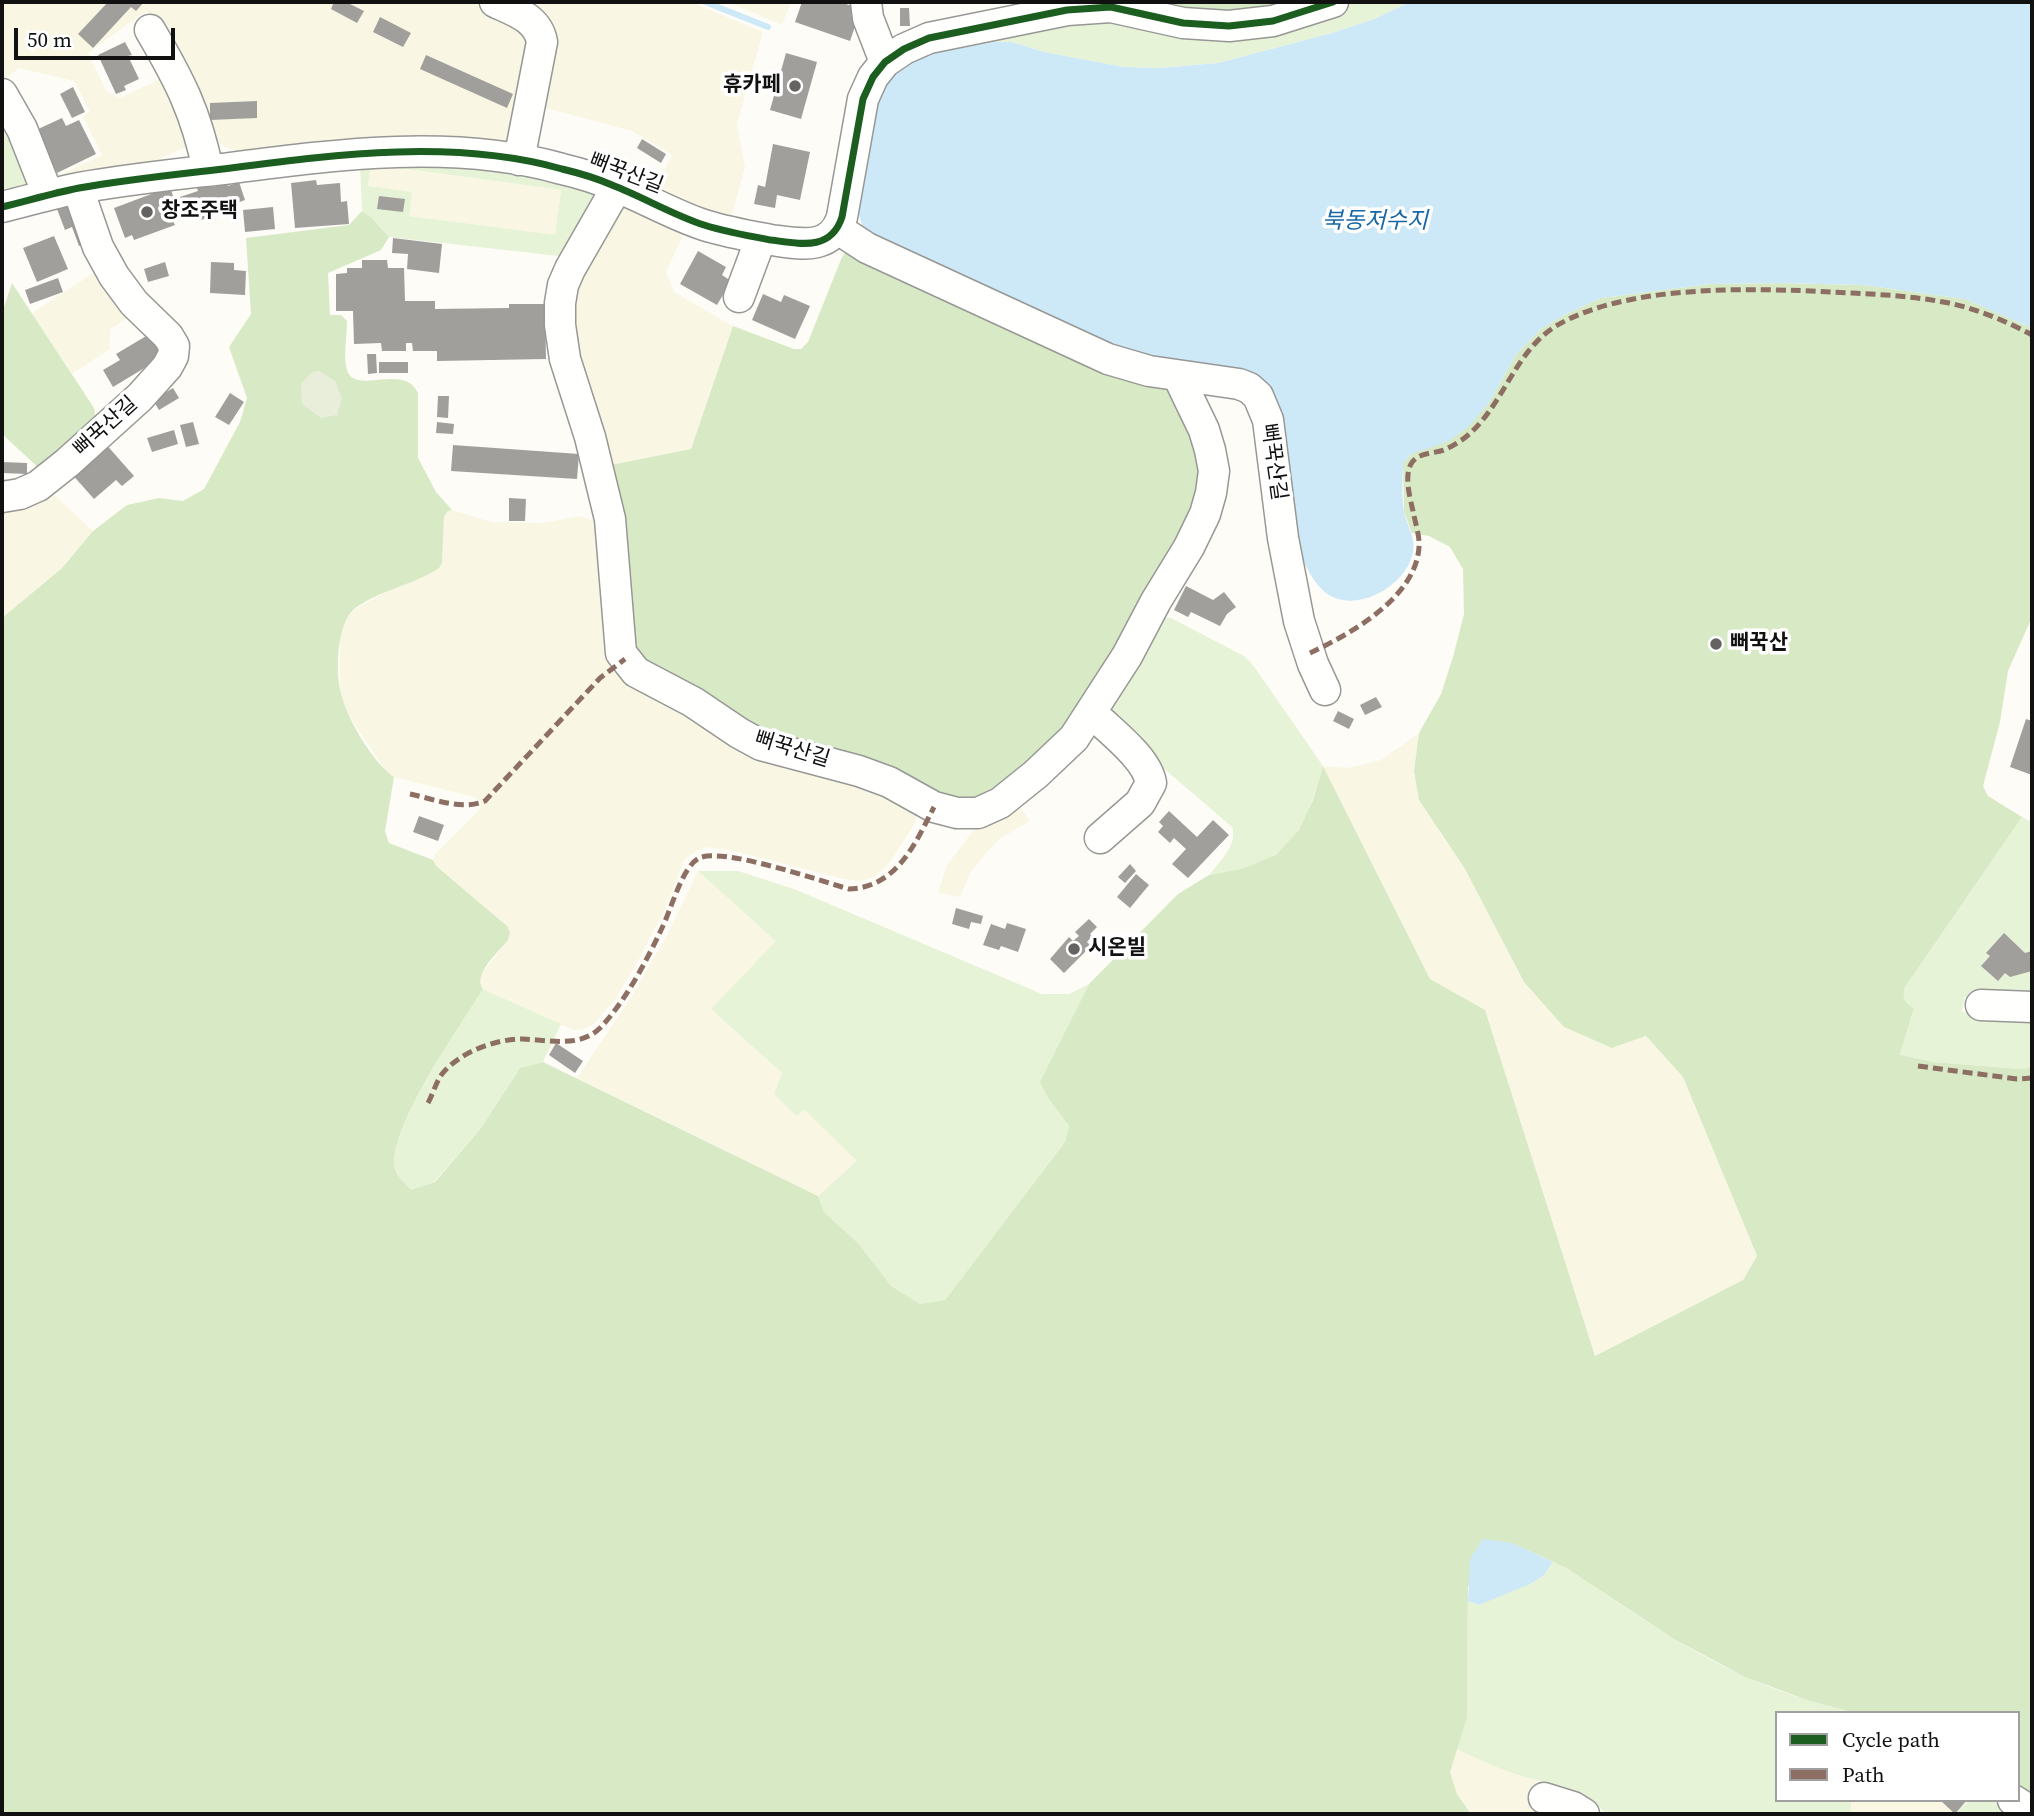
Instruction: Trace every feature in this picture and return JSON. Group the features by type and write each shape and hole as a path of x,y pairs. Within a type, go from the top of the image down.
{"street":[{"path":"495,2 536,25 542,41 519,160"},
{"path":"866,2 868,18 885,62"},
{"path":"838,229 863,99 873,78 885,62 904,48 929,38 1050,7 1111,7 1183,23 1229,26 1273,22 1333,2"},
{"path":"150,30 181,83 208,170"},
{"path":"2,94 22,130 48,195"},
{"name":"뻐꾹산길","path":"2,207 78,188 208,170 369,154 429,152 500,157 560,168 617,187 702,225 741,236 802,244 818,242 830,237 838,229 867,248 1108,359 1130,367 1239,384 1258,396 1264,408 1283,538 1299,621 1325,691"},
{"name":"뻐꾹산길","path":"617,187 567,277 560,303 560,325 565,359 590,437 607,506 614,552 621,653 636,672 693,702 761,745 859,771 889,782 934,807 957,813 978,813 1000,803 1074,738 1121,666 1156,601 1189,548 1212,493 1214,471 1204,430 1178,376"},
{"name":"뻐꾹산길","path":"2,497 20,494 38,486 67,463 140,397 167,367 173,356 174,346 167,336 134,303 114,276 93,235 78,188"},
{"path":"739,297 761,238"},
{"path":"1092,713 1142,762 1150,773 1151,783 1140,803 1100,838"},
{"path":"1981,1005 2032,1007"},
{"path":"1544,1798 1573,1807 1584,1814"},
{"path":"2016,1802 2032,1812"}],"shaded area":[{"path":"2,2 474,2 514,21 528,40 509,152 248,153 226,148 206,132 185,75 146,11 88,53 106,91 120,98 166,76 194,144 147,164 52,179 102,155 83,117 90,112 74,81 19,68 2,81"},
{"path":"513,2 691,2 763,32 737,124 745,167 730,222 653,193 672,155 632,131 538,106 550,37"},
{"path":"728,2 791,2 782,25"},
{"path":"371,164 561,190 555,236 409,216 368,186"},
{"path":"622,196 688,225 666,272 674,292 733,326 691,449 606,466 570,352 567,297"},
{"path":"104,266 135,313 110,329 110,349 72,374 32,313"},
{"path":"49,490 93,531 62,568 2,618 2,510"},
{"path":"452,510 492,522 543,523 581,516 592,520 855,778 917,814 915,823 888,865 874,877 860,881 708,847 685,859 663,913 638,961 616,998 594,1024 585,1029 573,1030 484,989 480,984 480,976 508,940 507,926 435,866 433,860 436,853 481,807 480,801 474,797 394,777 386,772 347,712 340,694 340,632 344,621 367,602 442,563 444,517"},
{"path":"1419,733 1414,771 1440,833 1465,869 1524,982 1612,1048 1646,1036 1683,1077 1757,1256 1743,1280 1595,1356 1485,1011 1430,979 1323,766 1348,768 1381,760"},
{"path":"1020,807 1030,821 999,839 971,872 960,897 938,893 947,865 973,831 995,816"},
{"path":"698,871 777,941 711,1009 782,1073 774,1094 796,1116 805,1110 858,1161 818,1196 577,1078 634,993 667,935"},
{"path":"1457,1749 1513,1773 1538,1780 1532,1803 1562,1814 1471,1814 1457,1794 1450,1772"},
{"path":"1851,1802 1968,1802 1955,1814 1851,1814"}],"green space":[{"path":"1124,2 1311,2 1227,19"},
{"path":"1351,2 1410,2 1374,19 1332,33 1218,63 1159,68 1124,67 1044,52 1012,42 994,42 919,56 1053,18 1290,22"},
{"path":"2,107 36,184 2,192"},
{"path":"426,161 487,164 583,185 591,191 595,199 578,240 573,247 559,256 389,237 362,211 360,164","holes":["371,164 561,190 555,235 409,216 412,192 368,186"]},
{"path":"362,211 389,237 381,250 328,273 330,315 341,315 347,321 347,370 352,377 360,380 402,380 411,384 418,393 418,458 436,492 452,510 444,517 442,563 439,568 362,603 347,617 338,652 340,688 345,707 363,741 378,762 394,777 385,831 389,843 433,860 436,866 507,926 510,933 508,940 484,970 481,977 483,989 413,1104 402,1130 395,1152 395,1169 411,1190 435,1182 481,1128 520,1068 543,1062 818,1196 824,1212 858,1243 891,1286 920,1304 945,1300 1065,1142 1069,1126 1048,1098 1040,1082 1089,984 1178,894 1209,875 1242,869 1276,855 1299,830 1313,800 1323,766 1430,979 1485,1010 1595,1356 1743,1280 1757,1256 1683,1077 1646,1036 1612,1048 1564,1027 1524,982 1465,869 1419,800 1414,771 1419,733 1441,694 1453,657 1464,614 1463,569 1450,547 1429,536 1412,533 1404,512 1403,463 1411,454 1425,448 1488,404 1517,353 1541,329 1601,298 1710,284 1863,285 1965,299 2032,328 2032,617 2008,671 2000,722 1983,786 1988,796 2022,817 1905,987 1905,999 1914,1008 1900,1055 1933,1062 2021,1069 2032,1067 2032,1802 2020,1794 2020,1711 1848,1711 1807,1700 1745,1677 1674,1639 1566,1568 1512,1543 1468,1586 1467,1718 1450,1772 1457,1794 1471,1814 2,1814 2,618 62,568 93,531 127,505 159,498 183,501 204,489 240,422 247,398 229,347 251,314 246,238 349,225"},
{"path":"846,252 1163,386 1181,400 1199,439 1202,494 1078,717 997,793 958,803 769,740 630,657 606,466 691,449 733,326 794,349 801,349 808,342"},
{"path":"12,283 94,408 96,419 42,471 2,434 2,313"},
{"path":"319,371 335,381 342,399 337,415 321,418 302,404 301,384 312,372"},
{"path":"1162,617 1171,618 1244,656 1323,766 1307,815 1294,837 1276,855 1260,863 1209,875 1230,846 1232,827 1112,724 1106,709"},
{"path":"2022,817 2032,822 2032,999 2020,1001 1965,997 1962,1012 2022,1016 2030,1023 2032,1067 2021,1069 1933,1062 1900,1056 1914,1008 1905,999 1905,987"},
{"path":"698,871 738,871 794,889 1042,994 1069,994 1089,984 1041,1082 1048,1098 1069,1126 1065,1142 945,1300 920,1304 890,1286 858,1243 824,1212 818,1196 857,1161 805,1110 796,1116 774,1094 782,1073 711,1009 776,941"},
{"path":"483,989 561,1024 543,1062 520,1068 481,1128 434,1182 411,1191 395,1169 395,1152 402,1130 428,1078"},
{"path":"1553,1562 1721,1665 1785,1693 1848,1711 1775,1711 1775,1802 1851,1802 1851,1814 1606,1814 1596,1804 1574,1791 1512,1773 1457,1749 1467,1718 1468,1601 1479,1605 1544,1575"},
{"path":"1968,1802 2003,1802 2023,1814 1955,1814"}],"water":[{"name":"북동저수지","path":"1410,2 2032,2 2032,328 1965,299 1863,285 1710,284 1601,298 1541,329 1517,353 1488,404 1468,427 1447,442 1411,454 1403,463 1403,505 1414,546 1409,564 1392,585 1380,593 1354,601 1341,600 1329,595 1319,586 1302,558 1294,531 1270,393 1264,381 1255,375 1128,359 870,238 862,225 857,208 871,111 883,79 919,56 994,42 1012,42 1044,52 1124,67 1159,68 1218,63 1332,33 1374,19"},
{"path":"1483,1539 1512,1543 1553,1562 1544,1575 1530,1584 1479,1605 1468,1601 1470,1559"}],"building":[{"path":"108,2 144,2 136,11 131,7 93,48 78,34"},
{"path":"334,2 346,2 364,11 357,23 331,9"},
{"path":"802,2 840,2 861,9 850,41 795,22"},
{"path":"900,8 909,8 910,26 900,26"},
{"path":"380,17 411,33 403,47 373,32"},
{"path":"125,42 132,55 128,56 139,79 124,86 126,90 116,94 98,55"},
{"path":"786,53 817,62 801,119 770,110"},
{"path":"426,55 513,94 507,108 420,69"},
{"path":"73,87 85,112 72,118 60,94"},
{"path":"257,101 257,118 210,120 210,103"},
{"path":"62,118 66,126 79,120 96,154 57,173 36,130"},
{"path":"642,139 666,154 661,163 637,148"},
{"path":"773,144 810,152 800,200 777,195 775,208 754,204 758,185 765,187"},
{"path":"316,180 317,185 340,183 341,202 347,201 349,224 295,228 291,183"},
{"path":"227,182 228,186 239,182 245,200 237,203 238,207 201,220 199,215 191,218 190,213 172,219 175,225 134,240 132,235 125,238 114,208 170,187 174,199 198,191 197,188 213,183 214,187"},
{"path":"379,196 405,199 403,212 377,209"},
{"path":"76,202 91,242 79,246 72,227 65,230 57,209"},
{"path":"273,207 275,229 245,232 243,210"},
{"path":"54,236 68,269 37,282 23,248"},
{"path":"393,238 442,244 439,273 407,269 408,254 392,253"},
{"path":"698,251 726,267 722,275 731,281 717,305 680,284"},
{"path":"362,260 387,260 388,268 404,268 405,301 435,301 435,309 509,308 509,304 545,304 546,359 437,361 437,351 413,351 412,343 406,343 406,351 382,351 381,343 354,344 353,311 336,311 336,274 347,273 347,268 362,268"},
{"path":"165,262 169,276 148,282 144,269"},
{"path":"211,262 234,263 234,270 246,271 245,295 210,293"},
{"path":"58,278 63,292 30,304 25,290"},
{"path":"763,294 781,302 784,295 810,306 795,339 752,320"},
{"path":"153,332 166,355 113,387 103,370 120,360 116,354"},
{"path":"367,354 376,354 377,373 368,374"},
{"path":"379,362 408,362 408,373 379,373"},
{"path":"173,388 179,398 159,410 153,400"},
{"path":"230,393 244,402 229,425 215,417"},
{"path":"438,396 449,396 448,418 437,417"},
{"path":"193,422 199,444 186,447 180,425"},
{"path":"437,422 454,424 453,434 436,433"},
{"path":"174,430 178,444 152,452 147,438"},
{"path":"104,442 134,476 122,486 116,480 94,499 70,472"},
{"path":"453,445 579,454 577,479 451,471"},
{"path":"2,462 27,463 27,474 2,473"},
{"path":"509,498 526,499 525,521 509,521"},
{"path":"1186,586 1213,600 1224,592 1236,607 1227,614 1220,626 1191,612 1188,617 1174,610"},
{"path":"1376,697 1382,707 1365,715 1360,705"},
{"path":"1338,711 1354,719 1349,729 1333,721"},
{"path":"2026,719 2032,721 2032,775 2010,767"},
{"path":"1169,811 1197,837 1213,820 1229,835 1188,878 1172,864 1186,849 1174,838 1170,843 1158,832 1163,826 1159,822"},
{"path":"419,816 444,825 438,841 413,832"},
{"path":"1130,864 1136,871 1125,883 1118,877"},
{"path":"1136,874 1149,885 1130,908 1117,897"},
{"path":"956,908 983,916 981,924 971,922 969,929 952,924"},
{"path":"1089,919 1097,927 1087,942 1091,946 1064,973 1050,959 1069,937 1073,941 1079,936 1075,932"},
{"path":"1007,923 1026,929 1018,952 1001,946 999,950 983,945 991,924 1005,929"},
{"path":"2004,933 2025,953 2032,951 2032,971 2010,977 2005,973 1998,981 1981,966 1990,956 1986,953"},
{"path":"556,1043 583,1061 575,1073 549,1055"},
{"path":"1942,1802 1965,1802 1955,1814"}],"waterway":[{"path":"705,2 768,27"}],"marked path":[{"path":"1310,653 1361,625 1394,598 1406,582 1415,565 1419,547 1408,481 1409,469 1414,460 1422,455 1444,450 1467,436 1491,409 1519,364 1542,337 1556,326 1585,312 1618,302 1691,292 1832,292 1901,296 1954,304 1989,315 2032,335"},
{"path":"410,794 467,805 485,801 600,678 625,659"},
{"path":"428,1103 438,1081 449,1066 479,1048 501,1041 523,1039 574,1041 600,1028 635,980 662,928 682,879 699,858 729,857 772,866 849,889 866,886 880,881 902,861 934,807"},
{"path":"1918,1066 2017,1079 2032,1078"}],"cycle path":[{"path":"2,207 79,188 155,177 355,154 439,152 480,154 562,169 606,182 712,227 771,240 814,243 830,235 842,217 863,99 873,77 885,62 904,49 929,38 1067,10 1111,7 1183,23 1229,26 1273,21 1333,2"}],"place":[{"name":"휴카페","path":"795,86"},
{"name":"창조주택","path":"147,212"},
{"name":"뻐꾹산","path":"1716,644"},
{"name":"시온빌","path":"1074,949"}]}
